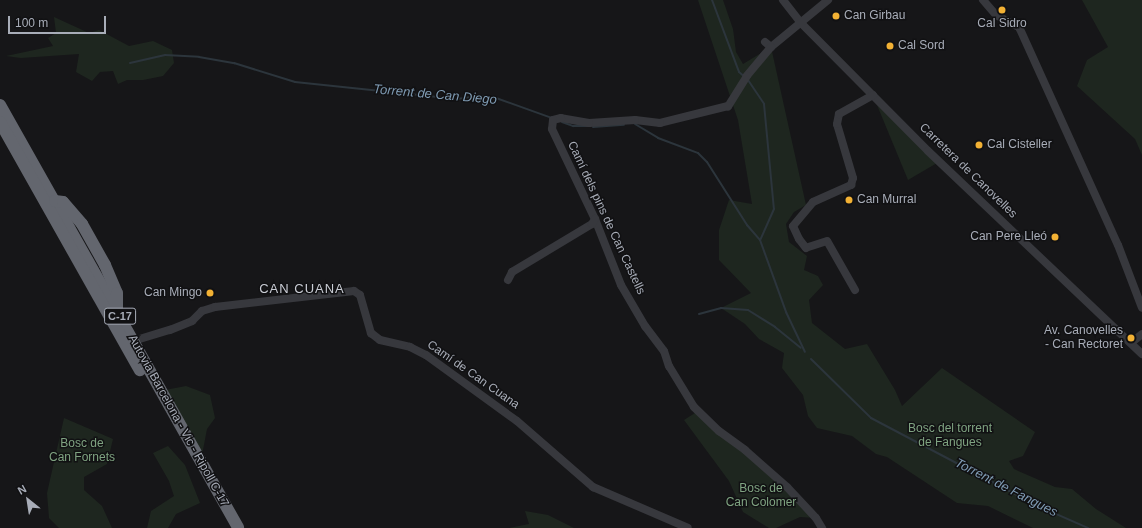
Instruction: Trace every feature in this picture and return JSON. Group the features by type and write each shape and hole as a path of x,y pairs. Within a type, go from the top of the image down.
{"highway":[{"name":"Autovia Barcelona - Vic - Ripoll C-17","path":"0,105 55,201 63,202 83,225 105,265 117,293 118,313 238,528"},
{"name":"Autovia Barcelona - Vic - Ripoll C-17","path":"0,122 229,528"}],"street":[{"name":"Carretera de Canovelles","path":"783,0 801,22 928,151 1142,354"},
{"name":"Camí dels pins de Can Castells","path":"822,528 816,518 787,487 745,450 719,432 694,407 669,366 664,351 645,326 621,285 595,220 552,129 553,120 561,118 589,123 635,120 660,123 728,106 768,45 801,22 828,0"},
{"path":"983,0 996,15 1019,28 1118,245 1142,308"},
{"path":"855,290 827,241 806,248 799,239 794,226 813,202 851,185 853,178 837,124 839,114 873,95"},
{"path":"508,280 512,272 592,224 595,220"},
{"name":"Camí de Can Cuana","path":"133,341 177,327 197,318 202,311 216,307 354,291 360,295 371,333 380,340 410,347 426,355 517,421 593,487 688,528"},
{"path":"1131,343 1142,334"}],"green space":[{"name":"Bosc del torrent de Fangues","path":"698,0 723,0 733,29 736,52 743,64 771,47 806,205 794,212 786,224 789,242 807,256 804,270 818,276 823,285 809,300 812,323 845,349 867,344 895,390 902,406 942,368 1035,432 1023,456 1009,461 1014,469 1055,487 1072,489 1096,509 1126,528 1033,528 988,506 957,503 887,457 876,454 852,436 817,428 808,416 803,395 782,368 784,353 759,339 745,324 721,308 751,293 719,260 719,230 729,200 752,204 738,120"},
{"path":"1082,0 1142,0 1142,155 1135,139 1077,86 1087,60 1108,47"},
{"path":"54,17 89,33 99,30 129,46 153,41 172,50 174,63 163,76 143,80 127,80 118,84 113,71 100,72 92,81 76,72 79,54 21,58 6,56 53,46 48,38 56,33"},
{"path":"877,105 937,163 908,180"},
{"path":"186,386 210,395 215,418 207,429 202,455 165,390"},
{"name":"Bosc de Can Colomer","path":"698,411 816,518 800,517 776,528 769,528 743,512 729,481 684,420"},
{"name":"Bosc de Can Fornets","path":"64,418 113,439 107,464 84,477 84,490 102,506 112,528 59,528 49,518 47,493"},
{"path":"168,446 185,465 200,503 176,514 168,528 147,528 151,511 174,496 169,481 153,453"},
{"path":"525,511 548,515 574,528 509,528 529,524"}],"waterway":[{"name":"Torrent de Fangues","path":"712,0 739,72 745,77"},
{"name":"Torrent de Can Diego","path":"130,63 165,55 199,57 234,63 295,82 457,99 479,96 496,98 552,118"},
{"name":"Torrent de Fangues","path":"748,80 764,104 774,209 760,240 786,312 805,352"},
{"name":"Torrent de Can Diego","path":"562,122 573,126 587,126"},
{"name":"Torrent de Can Diego","path":"635,124 658,138 698,153 707,162 747,225 760,240"},
{"name":"Torrent de Can Diego","path":"593,127 624,125"},
{"path":"699,314 721,308 748,310 775,327 801,348"},
{"name":"Torrent de Fangues","path":"811,359 871,418 1038,506 1088,528"}],"place":[{"name":"Cal Sidro","path":"1002,10"},
{"name":"Can Girbau","path":"836,16"},
{"name":"Cal Sord","path":"890,46"},
{"name":"Cal Cisteller","path":"979,145"},
{"name":"Can Murral","path":"849,200"},
{"name":"Can Pere Lleó","path":"1055,237"},
{"name":"Can Mingo","path":"210,293"},
{"name":"Av. Canovelles - Can Rectoret","path":"1131,338"}],"district":[{"name":"CAN CUANA","path":"302,289"}]}
